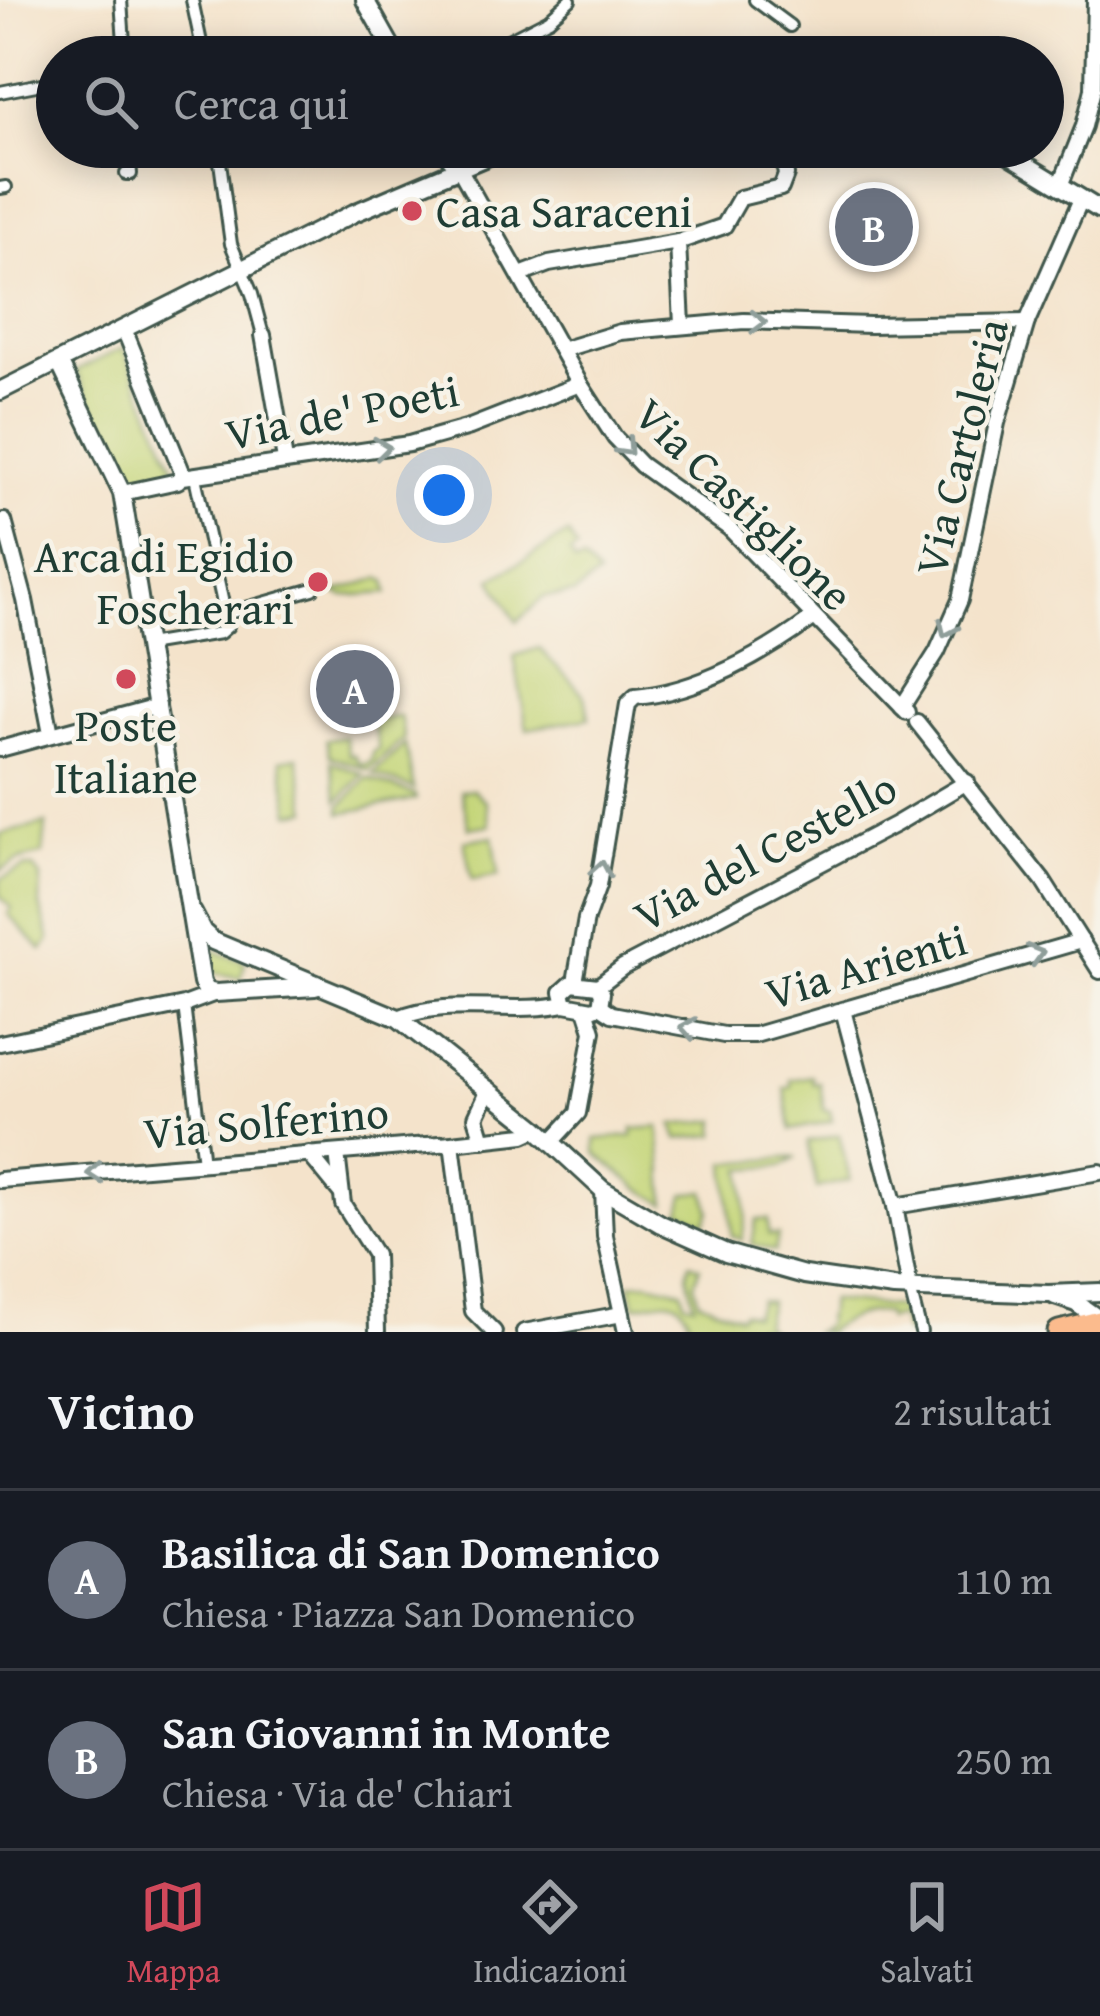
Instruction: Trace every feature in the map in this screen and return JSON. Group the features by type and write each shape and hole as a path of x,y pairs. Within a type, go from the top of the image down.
{"main road":[{"path":"1059,1332 1100,1321"}],"street":[{"path":"122,0 124,36"},
{"path":"192,0 200,36"},
{"path":"365,0 385,36"},
{"path":"517,36 549,20 569,0"},
{"path":"755,0 790,26"},
{"path":"1060,186 1093,89 1095,0"},
{"path":"0,92 36,85"},
{"path":"126,174 130,168"},
{"path":"221,168 230,238 263,335 285,460"},
{"path":"0,391 354,213 459,168"},
{"name":"Via Castiglione","path":"459,168 615,438 641,465 729,528 909,714 1043,881 1099,967"},
{"path":"520,275 548,264 678,242 718,230 728,223 735,202 781,188 785,168"},
{"path":"1031,168 1100,209"},
{"name":"Via Cartoleria","path":"909,714 960,600 997,423 1027,322 1082,199"},
{"path":"678,242 682,325"},
{"path":"561,350 620,332 745,321 870,326 1027,322"},
{"path":"124,329 189,477 228,626 220,633 147,645"},
{"path":"59,362 122,494 193,914 203,932 202,982 207,991 216,993 322,987"},
{"name":"Via de' Poeti","path":"122,494 285,460 409,444 470,427 580,384"},
{"path":"4,521 51,734"},
{"path":"225,614 313,589"},
{"path":"574,982 620,766 624,713 635,698 709,678 788,636 813,617"},
{"path":"0,749 158,706"},
{"name":"Via del Cestello","path":"598,986 623,967 967,782"},
{"name":"Via Arienti","path":"398,1018 434,1010 531,1010 565,1004 746,1036 1081,941"},
{"path":"205,945 398,1018 537,1129 603,1190 662,1224 752,1262 826,1279 910,1289 1100,1292"},
{"path":"551,1142 578,1113 593,1007 602,993 598,986 574,982 564,988 565,1004"},
{"path":"0,1043 184,1005 216,993"},
{"path":"184,1005 203,1163"},
{"path":"843,1010 895,1206 921,1332"},
{"path":"483,1140 476,1117 489,1089"},
{"name":"Via Solferino","path":"0,1180 452,1143 524,1135 537,1129"},
{"path":"452,1143 473,1311 494,1332"},
{"path":"337,1153 343,1204 374,1255 377,1332"},
{"path":"309,1154 341,1193"},
{"path":"895,1206 1100,1172"},
{"path":"603,1190 603,1225 626,1332"},
{"path":"1048,1294 1076,1303 1100,1321"},
{"path":"1048,1294 1059,1303 1059,1332"},
{"path":"524,1332 622,1314"}],"green space":[{"path":"123,348 175,468 169,479 134,487 127,483 76,371"},
{"path":"568,534 577,549 570,554 575,563 583,561 598,576 574,594 544,597 517,622 492,579"},
{"path":"380,578 386,581 388,593 343,596 334,592"},
{"path":"539,648 585,696 589,718 527,729 514,656"},
{"path":"400,716 404,738 369,770 330,756 326,740 345,737 349,756 354,755 360,764 370,763 379,749 372,721"},
{"path":"405,744 414,789 373,774"},
{"path":"298,757 308,810 291,813 281,760"},
{"path":"331,762 363,774 338,801"},
{"path":"367,778 416,799 341,813 340,807"},
{"path":"473,789 486,802 490,825 469,828 461,791"},
{"path":"46,824 43,854 0,871 0,834"},
{"path":"493,836 499,875 472,880 464,841"},
{"path":"34,868 41,877 40,906 50,940 42,950 8,914 12,908 0,896 0,879"},
{"path":"215,951 245,962 241,978 216,973 207,956"},
{"path":"812,1076 814,1084 820,1083 824,1110 830,1111 832,1121 791,1130 785,1089 792,1087 791,1080"},
{"path":"717,1120 716,1135 678,1139 673,1125"},
{"path":"659,1127 666,1204 596,1153 596,1139 633,1136 633,1129"},
{"path":"839,1135 850,1180 817,1188 808,1142"},
{"path":"797,1157 783,1166 743,1169 746,1216 742,1240 732,1236 726,1163"},
{"path":"705,1191 710,1211 705,1223 681,1211 685,1194"},
{"path":"768,1219 769,1235 778,1235 775,1251 752,1244 756,1220"},
{"path":"690,1263 700,1267 694,1284 699,1301 739,1316 743,1312 754,1315 759,1300 769,1302 764,1324 773,1332 757,1326 733,1332 692,1332 684,1310 673,1301 635,1306 630,1284 648,1282 682,1290 685,1302 694,1304 687,1275"},
{"path":"830,1300 905,1308 913,1332 904,1332 900,1316 888,1319 886,1314 872,1313 827,1332 815,1332 825,1326"}],"place":[{"name":"Casa Saraceni","path":"412,211"},
{"name":"San Giovanni in Monte","path":"874,227"},
{"name":"Arca di Egidio Foscherari","path":"318,582"},
{"name":"Poste Italiane","path":"126,679"},
{"name":"Basilica di San Domenico","path":"355,689"}]}
